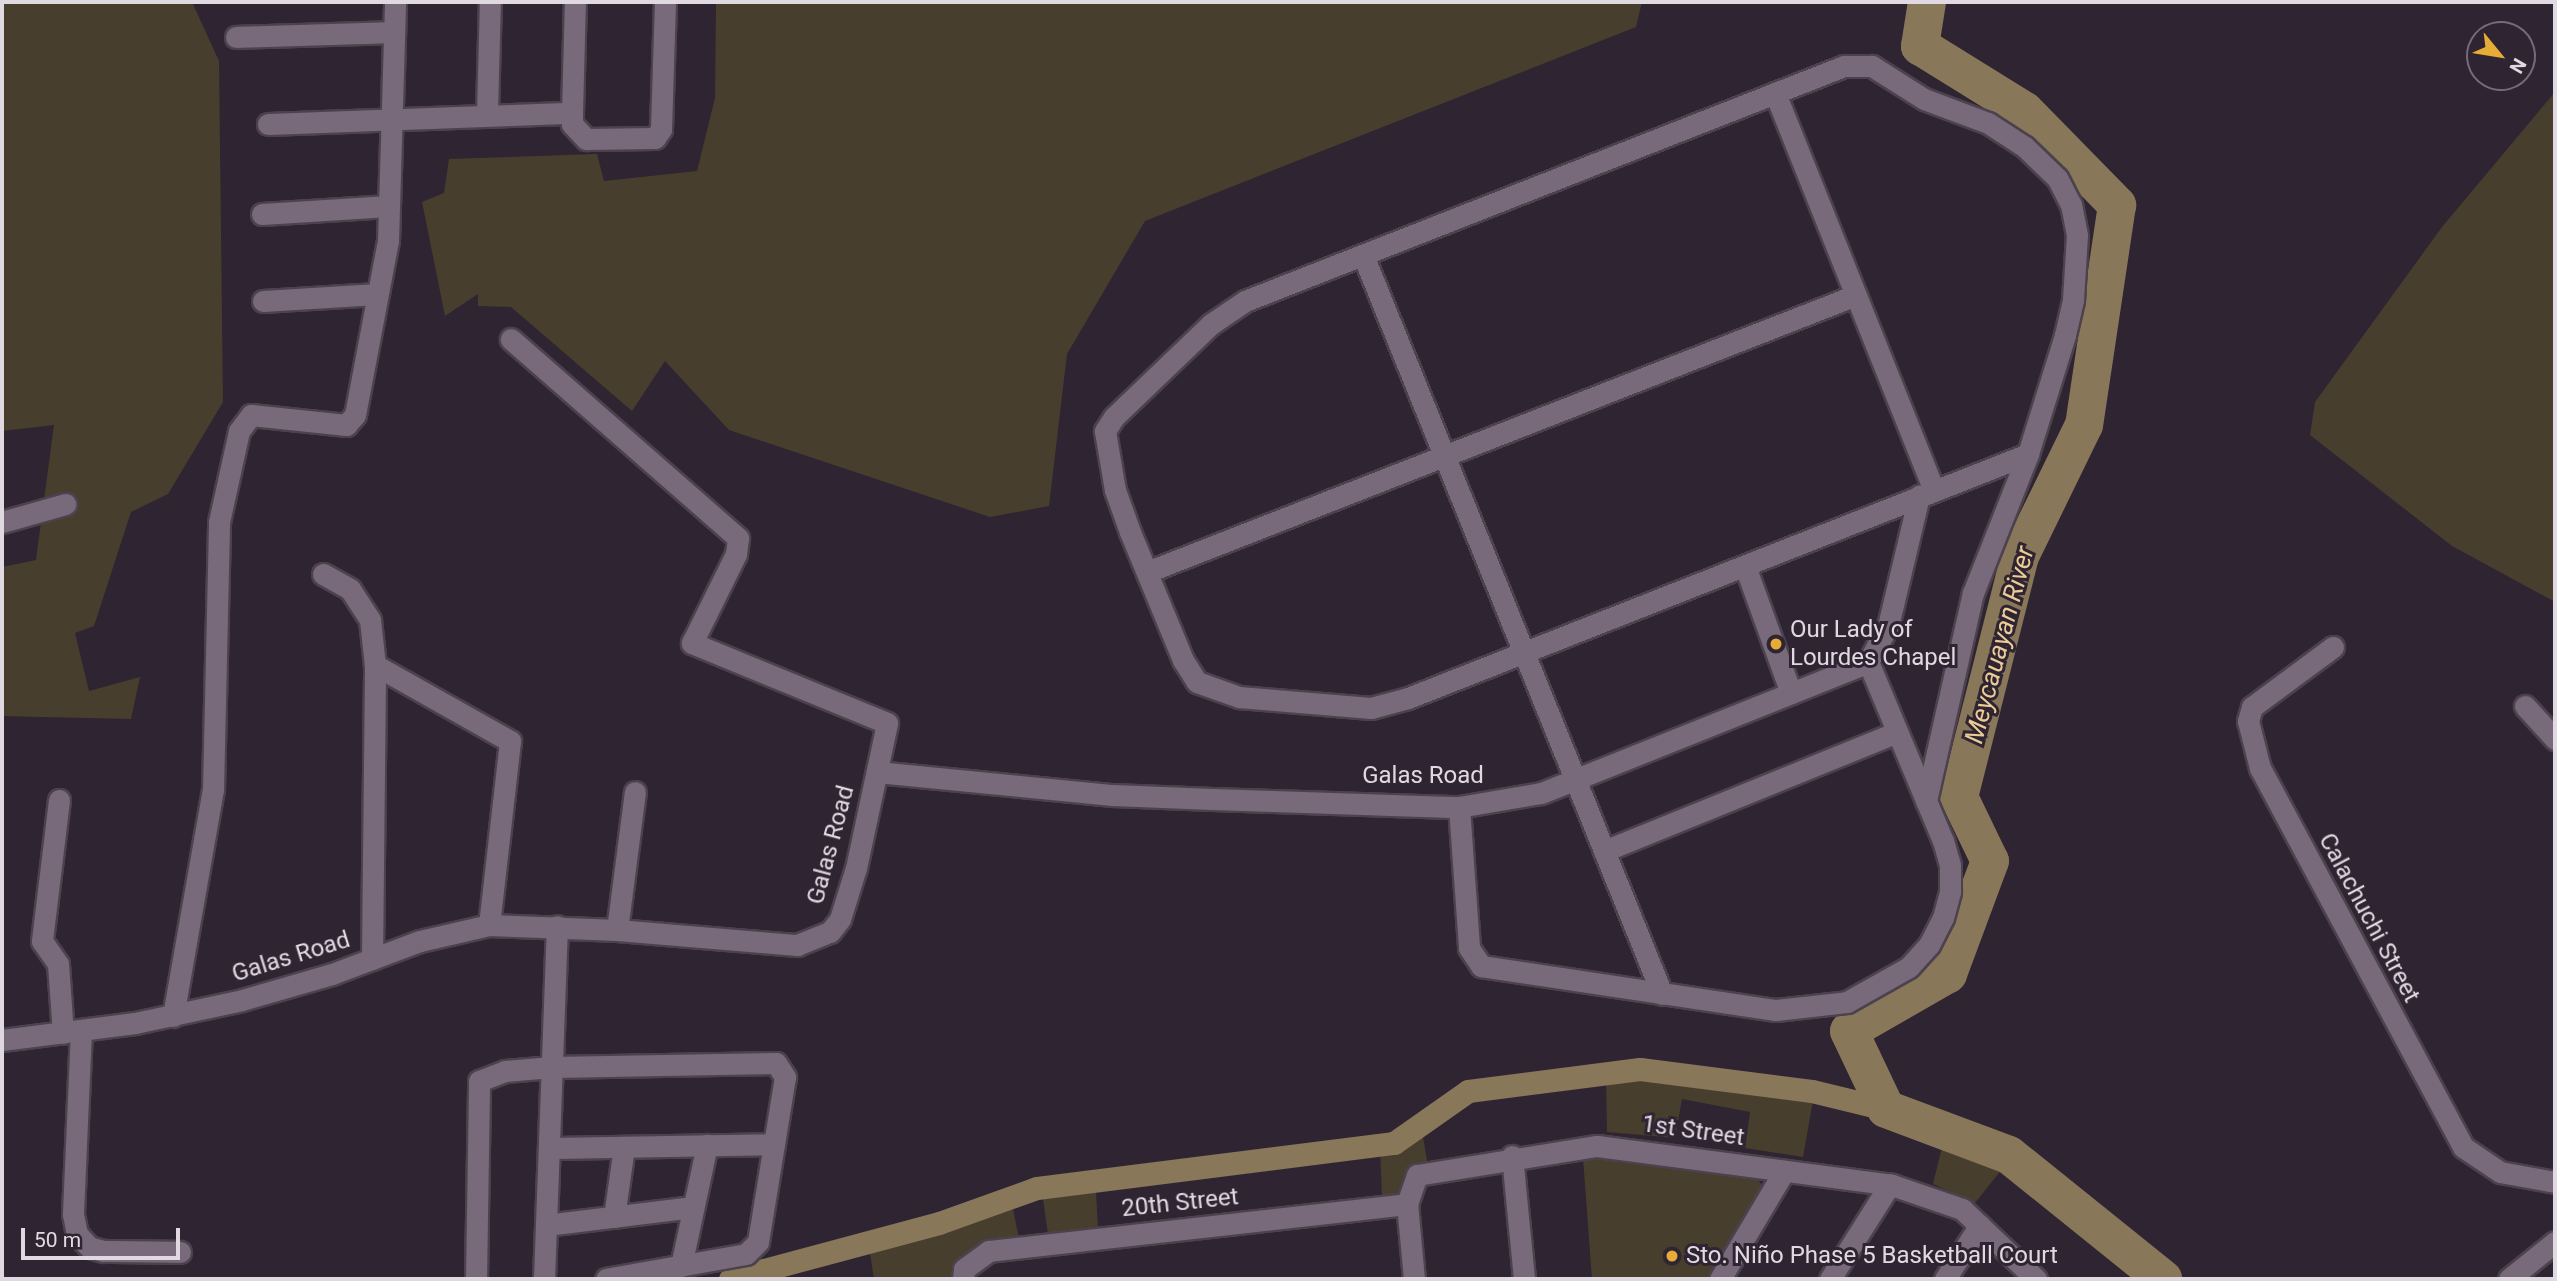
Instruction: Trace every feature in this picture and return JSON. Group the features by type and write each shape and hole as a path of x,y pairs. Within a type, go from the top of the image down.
{"street":[{"path":"173,1016 213,790 219,522 239,431 251,415 346,425 352,421 377,295 389,206 395,2"},
{"path":"487,113 490,2"},
{"path":"575,2 572,124 586,139 656,138 659,134 665,2"},
{"path":"236,37 393,32"},
{"path":"1926,801 1973,593 1989,543 2028,454 2065,335 2075,279 2077,235 2071,205 2057,178 2006,133 1924,99 1872,66 1844,66 1363,255 1230,311 1109,424 1104,439 1115,490 1188,669 1197,682 1222,693 1371,708 1408,698 2028,454"},
{"path":"1459,807 1469,948 1475,962 1490,968 1776,1010 1821,1008 1847,1002 1909,967 1929,945 1950,891 1950,865 1868,662 1888,626 1926,493 1856,295 1775,93"},
{"path":"268,124 487,113 572,113"},
{"path":"262,214 389,206"},
{"path":"1363,255 1662,994"},
{"path":"263,301 377,295"},
{"path":"1147,572 1856,295"},
{"path":"511,339 738,538 736,554 692,643 887,723 877,772"},
{"path":"2,522 65,504"},
{"path":"1745,565 1791,693"},
{"path":"323,574 350,589 370,620 375,665 372,959"},
{"name":"Calachuchi Street","path":"2333,647 2252,708 2248,721 2260,768 2463,1147 2500,1172 2555,1182"},
{"name":"Galas Road","path":"2,1040 173,1016 296,985 372,959 489,925 557,926 797,945 830,932 847,902 877,772 1113,795 1459,807 1541,793 1868,662"},
{"path":"375,665 510,741 489,925"},
{"path":"2525,706 2555,738"},
{"path":"1604,851 1897,732"},
{"path":"617,930 635,792"},
{"path":"59,800 42,941 58,964 72,1032 73,1214 77,1234 89,1247 103,1251 180,1252"},
{"path":"544,1279 557,926"},
{"path":"476,1279 479,1081 505,1070 776,1063 785,1077 758,1242 746,1254 606,1279"},
{"path":"549,1148 774,1144"},
{"path":"681,1266 707,1145"},
{"name":"1st Street","path":"1414,1279 1407,1205 1417,1175 1512,1156 1597,1146 1890,1184 1962,1209 2036,1279"},
{"path":"614,1217 624,1147"},
{"path":"1512,1156 1524,1279"},
{"path":"1720,1279 1784,1171"},
{"path":"1830,1279 1890,1184"},
{"name":"20th Street","path":"964,1274 989,1251 1407,1205"},
{"path":"546,1226 694,1206"},
{"path":"1945,1279 1980,1225"},
{"path":"2509,1279 2555,1242"}],"shaded area":[{"path":"2,2 192,2 219,61 223,402 168,494 131,512 94,626 75,633 89,691 140,677 131,719 2,716 2,567 36,560 54,425 2,431"},
{"path":"716,2 1642,2 1636,27 1145,221 1067,354 1049,506 990,517 729,430 665,361 632,411 511,307 478,306 478,294 445,316 422,202 444,193 449,159 597,154 604,181 697,171 715,98"},
{"path":"2555,92 2555,602 2452,546 2310,435 2315,402 2442,227"},
{"path":"1641,1073 1814,1095 1803,1157 1745,1148 1750,1112 1682,1099 1675,1138 1607,1132 1606,1078"},
{"path":"1421,1125 1428,1166 1402,1197 1382,1197 1380,1147 1395,1144"},
{"path":"1943,1143 1976,1147 2006,1164 1975,1203 1933,1184"},
{"path":"1600,1154 1758,1180 1763,1186 1710,1279 1592,1279 1583,1158"},
{"path":"1096,1192 1098,1228 1048,1234 1043,1199"},
{"path":"1012,1204 1019,1239 956,1279 874,1279 869,1247"}],"waterway":[{"name":"Meycauayan River","path":"1927,2 1920,46 2025,111 2117,205 2084,425 2020,556 1959,797 1990,861 1948,974 1849,1031 1886,1109 2009,1155 2163,1279"},
{"path":"730,1279 939,1223 1037,1188 1394,1143 1468,1091 1640,1069 1812,1091 1886,1109"}],"place":[{"name":"Our Lady of Lourdes Chapel","path":"1776,644"},
{"name":"Sto. Niño Phase 5 Basketball Court","path":"1672,1256"}]}
